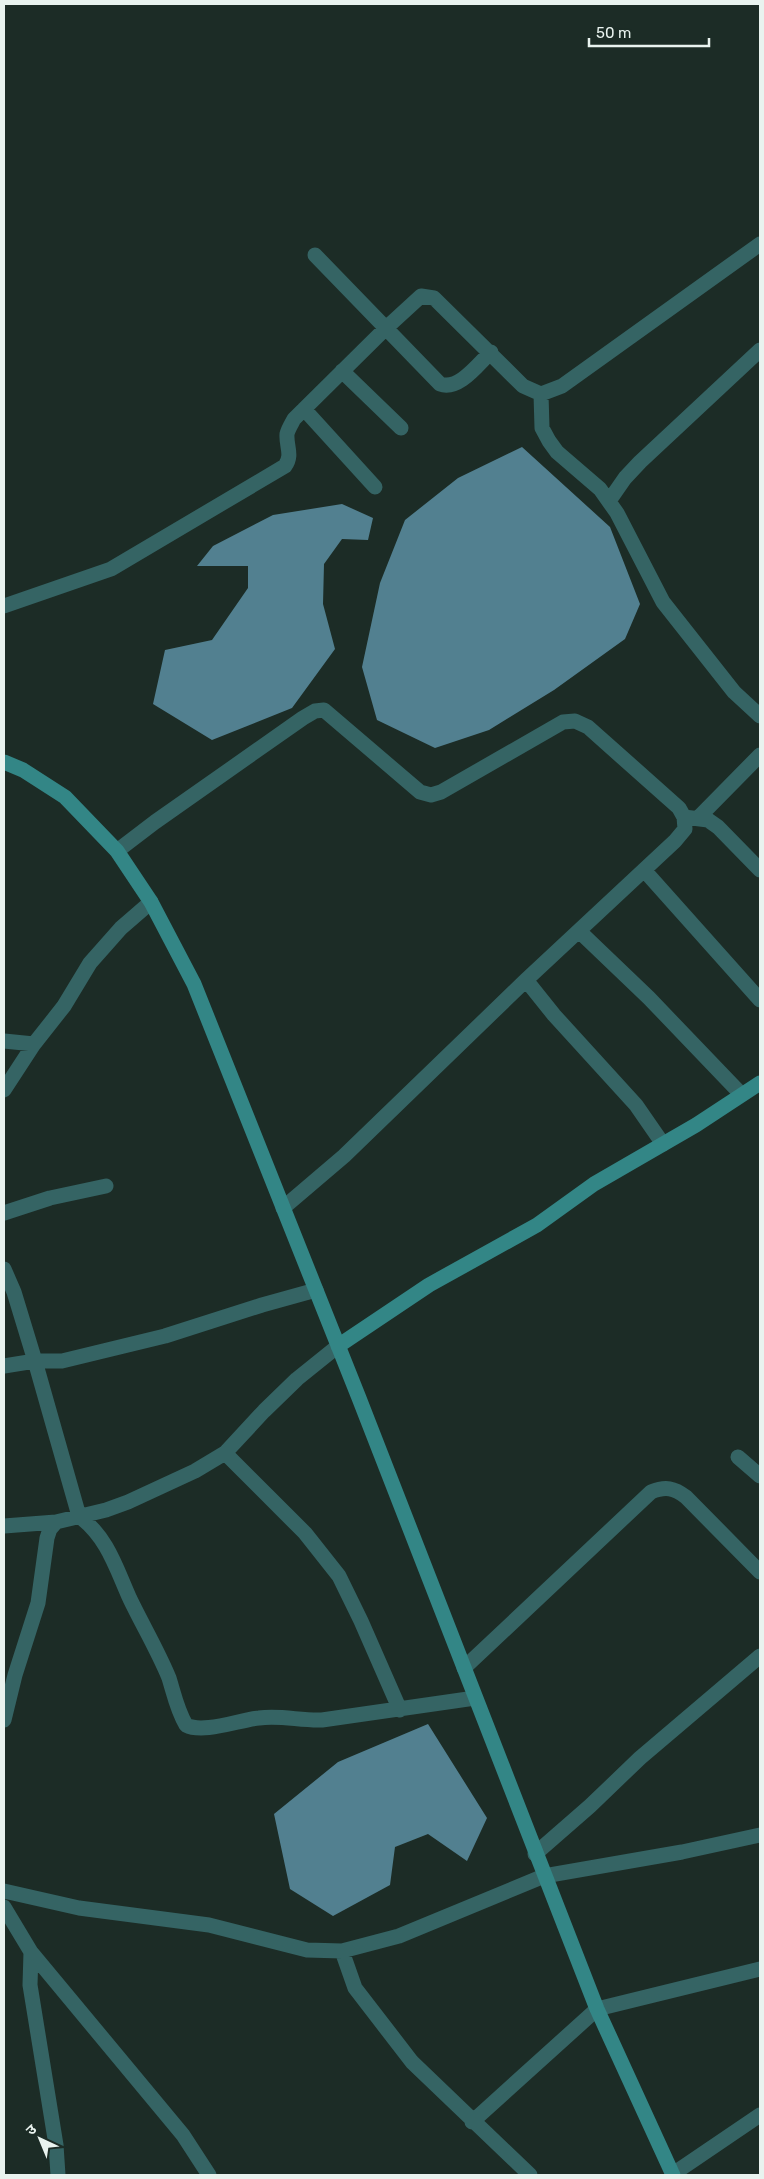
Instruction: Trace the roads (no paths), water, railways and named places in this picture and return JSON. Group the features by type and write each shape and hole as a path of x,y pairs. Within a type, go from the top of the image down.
{"main road":[{"path":"4,762 23,770 66,797 116,851 151,902 194,984 316,1290 597,2009 673,2175"},
{"path":"338,1346 429,1286 537,1225 594,1184 663,1144 760,1083"}],"street":[{"path":"4,606 111,569 285,466 289,461 287,434 294,419 421,296 434,298 523,386 541,394 562,386 760,244"},
{"path":"314,255 440,384 447,386 457,383 490,352"},
{"path":"609,501 625,478 640,462 760,350"},
{"path":"342,371 401,428"},
{"path":"541,394 542,428 549,441 557,452 600,489 609,501 664,602 734,692 760,716"},
{"path":"304,409 375,487"},
{"path":"116,851 154,822 303,718 315,711 324,710 420,792 431,795 441,792 562,722 576,721 588,727 691,817 708,820 718,827 760,870"},
{"path":"283,1208 344,1156 526,980 644,870 684,829 691,817 760,755"},
{"path":"644,870 760,1000"},
{"path":"4,1090 34,1044 64,1006 90,963 121,928 151,902"},
{"path":"579,931 663,1011 741,1094"},
{"path":"526,980 554,1015 636,1105 663,1144"},
{"path":"4,1041 34,1044"},
{"path":"4,1213 50,1198 106,1186"},
{"path":"4,1269 14,1292 35,1360 79,1516 93,1526 111,1552 130,1599 168,1678 179,1713 186,1725 201,1728 280,1716 307,1721 322,1720 475,1698"},
{"path":"4,1366 35,1360 62,1361 165,1336 316,1290"},
{"path":"4,1526 56,1522 106,1510 128,1502 195,1471 225,1453 297,1379 338,1346"},
{"path":"225,1453 305,1533 339,1576 400,1710"},
{"path":"738,1457 760,1476"},
{"path":"464,1668 651,1492 658,1489 667,1487 676,1489 686,1497 760,1572"},
{"path":"4,1720 15,1675 38,1603 47,1538 50,1529 56,1522"},
{"path":"535,1854 590,1806 640,1758 760,1656"},
{"path":"4,1891 79,1908 209,1925 307,1950 342,1952 399,1936 544,1876 682,1852 760,1835"},
{"path":"4,1907 31,1952 178,2128 209,2175"},
{"path":"31,1952 30,1985 56,2145 58,2175"},
{"path":"342,1952 355,1988 412,2062 472,2122 530,2175"},
{"path":"472,2122 597,2009 760,1969"},
{"path":"673,2175 760,2115"}],"water":[{"path":"522,447 610,527 640,604 625,639 554,690 489,730 435,748 377,720 362,667 380,583 405,520 458,478"},
{"path":"342,504 373,518 368,540 342,539 324,564 323,604 335,649 292,708 212,740 153,704 165,650 212,640 248,588 248,566 197,566 213,546 273,515"},
{"path":"428,1724 487,1818 467,1861 428,1834 395,1847 390,1885 333,1916 290,1889 274,1814 338,1762"}]}
